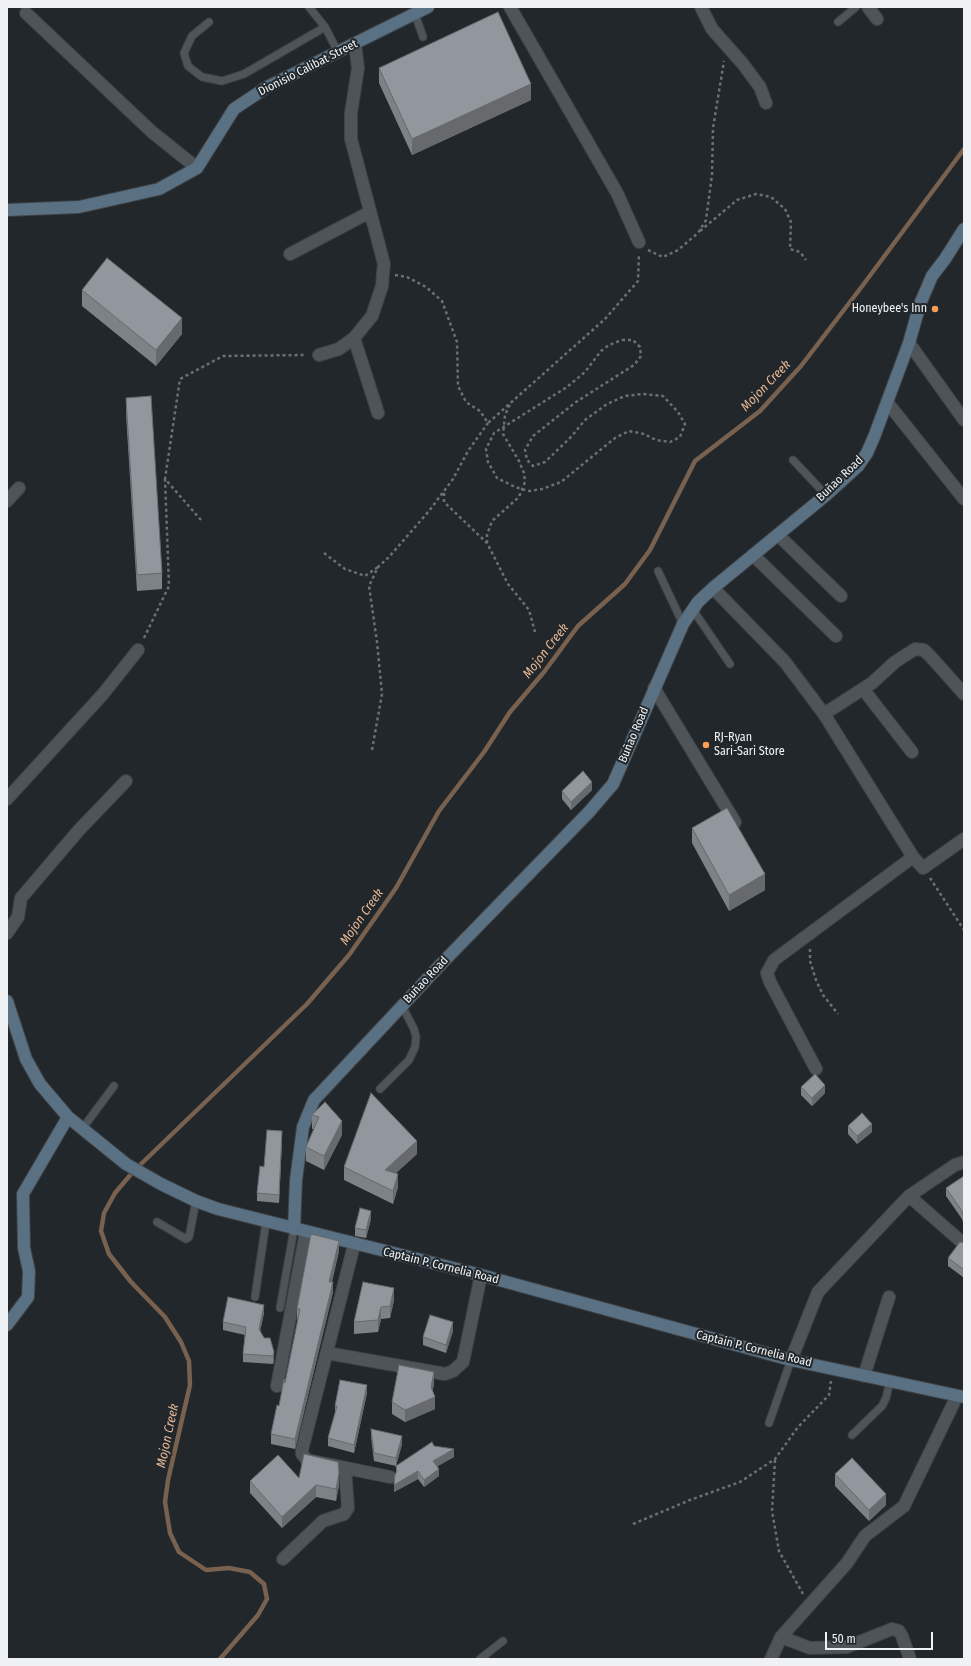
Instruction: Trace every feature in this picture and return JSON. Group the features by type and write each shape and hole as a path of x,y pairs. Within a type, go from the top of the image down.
{"street":[{"name":"Dionisio Calibat Street","path":"7,210 79,207 159,189 197,168 234,109 267,87 428,7"},
{"path":"510,7 617,193 639,242"},
{"path":"701,7 712,29 726,47 744,64 760,87 766,103"},
{"path":"868,7 878,18"},
{"path":"26,13 152,132 197,168"},
{"path":"319,355 339,349 354,338 372,316 382,286 384,264 351,139 351,113 358,68 355,44"},
{"path":"290,254 370,212"},
{"name":"Buñao Road","path":"294,1229 296,1180 303,1127 314,1100 402,1006 589,812 613,784 683,624 698,602 826,495 858,466 867,453 887,402 909,343 920,304 932,276 964,229"},
{"path":"354,338 378,413"},
{"path":"909,343 964,420"},
{"path":"887,402 964,500"},
{"path":"7,501 19,488"},
{"path":"778,535 840,596"},
{"path":"753,555 836,636"},
{"path":"713,588 786,662 824,714 913,857 923,868 964,839"},
{"path":"824,714 863,689 895,662 916,649 924,650 964,694"},
{"path":"7,799 103,694 138,650"},
{"path":"654,688 739,830"},
{"path":"863,689 912,752"},
{"path":"7,933 18,918 21,898 79,830 126,781"},
{"path":"816,1069 770,982 768,973 774,960 913,857"},
{"name":"Captain P. Cornelia Road","path":"7,1001 26,1059 40,1084 68,1117 135,1170 196,1201 218,1210 354,1245 481,1275 790,1360 960,1396"},
{"path":"7,1325 28,1297 29,1271 24,1248 23,1194 68,1117"},
{"path":"790,1360 818,1292 909,1196 955,1165 964,1162"},
{"path":"909,1196 964,1244"},
{"path":"278,1386 306,1232"},
{"path":"354,1245 302,1454 307,1460 390,1477"},
{"path":"327,1353 444,1374 453,1371 463,1362 481,1275"},
{"path":"864,1376 889,1297"},
{"path":"771,1659 781,1637 847,1563 865,1536 904,1506 960,1396"},
{"path":"283,1559 323,1521 344,1514 348,1508 345,1468"},
{"path":"781,1637 810,1648 847,1647 892,1629 899,1631 910,1659"}],"lane":[{"path":"309,7 325,27 338,52"},
{"path":"838,22 856,7"},
{"path":"415,14 423,37"},
{"path":"209,22 192,36 184,53 188,66 202,77 222,81 244,74 325,27"},
{"path":"793,460 826,495"},
{"path":"658,571 683,624"},
{"path":"693,610 730,664"},
{"path":"380,1089 409,1060 415,1047 416,1037 402,1006"},
{"path":"82,1129 114,1086"},
{"path":"157,1222 186,1239 189,1237 196,1201"},
{"path":"256,1297 266,1222"},
{"path":"280,1308 294,1229"},
{"path":"768,1423 790,1360"},
{"path":"852,1435 882,1406 886,1398 890,1381"},
{"path":"480,1659 504,1641"}],"path":[{"path":"698,233 706,220 712,175 713,128 726,47"},
{"path":"639,242 651,253 663,257 678,250 737,200 756,194 771,197 785,209 791,222 790,249 800,252 806,260"},
{"path":"324,553 345,569 365,576 389,557 444,492 453,479 468,450 488,423 605,318 638,281 639,242"},
{"path":"383,273 407,277 426,287 442,302 457,342 458,386 466,402 480,411 488,423"},
{"path":"622,340 633,340 640,347 641,356 634,365 576,402 533,436 525,450 527,460 533,466 545,462 571,437 585,420 606,404 625,396 643,394 663,396 678,412 685,424 680,437 670,442 656,440 644,434 629,431 615,438 561,482 542,489 529,491 522,489 497,478 488,462 486,449 494,433 567,387 585,372 601,351 608,345 622,340"},
{"path":"138,650 169,586 165,480 180,379 223,356 319,355"},
{"path":"487,543 486,535 492,521 519,497 525,482 524,474 503,434 505,415 512,400"},
{"path":"165,480 201,520"},
{"path":"444,492 444,502 487,543 508,584 529,610 535,632"},
{"path":"372,750 382,694 377,642 369,586 378,567"},
{"path":"923,868 964,930"},
{"path":"810,933 810,961 816,980 823,995 838,1014"},
{"path":"633,1524 690,1500 740,1482 775,1459 798,1427 829,1395 832,1368"},
{"path":"775,1459 772,1510 779,1552 810,1605"}],"building":[{"path":"498,12 531,84 412,139 379,68"},
{"path":"107,258 182,318 156,350 82,290"},
{"path":"151,396 162,573 137,575 126,398"},
{"path":"583,771 592,782 571,802 562,791"},
{"path":"727,808 765,874 729,895 692,828"},
{"path":"815,1074 825,1085 812,1098 801,1087"},
{"path":"371,1093 417,1141 385,1170 398,1174 393,1191 344,1167"},
{"path":"325,1102 342,1121 324,1156 306,1147 319,1117 312,1115"},
{"path":"862,1113 872,1124 857,1136 848,1126"},
{"path":"267,1130 282,1131 279,1195 257,1193 260,1166 264,1167"},
{"path":"964,1176 964,1218 962,1211 946,1188"},
{"path":"360,1208 371,1211 366,1230 355,1228"},
{"path":"311,1234 339,1241 329,1282 333,1282 295,1439 271,1434 277,1405 279,1406 284,1379 285,1383 300,1309 297,1309"},
{"path":"960,1242 964,1243 963,1269 948,1258"},
{"path":"363,1282 394,1288 390,1306 381,1307 378,1320 354,1322"},
{"path":"228,1297 264,1305 259,1329 264,1338 270,1338 274,1352 273,1356 243,1354 246,1327 223,1322"},
{"path":"430,1315 453,1322 446,1345 423,1337"},
{"path":"399,1365 434,1372 431,1387 435,1397 405,1410 392,1402"},
{"path":"340,1380 367,1385 354,1445 328,1438 337,1406 335,1406"},
{"path":"371,1429 402,1436 396,1458 374,1453"},
{"path":"432,1442 434,1446 454,1449 433,1461 439,1469 424,1480 418,1471 394,1485 397,1471 396,1466"},
{"path":"304,1454 338,1462 339,1473 336,1489 316,1485 282,1517 250,1481 278,1455 299,1478"},
{"path":"852,1458 886,1494 869,1510 835,1474"}],"waterway":[{"name":"Mojon Creek","path":"140,1165 307,1004 349,955 396,888 439,811 484,752 510,712 544,672 578,626 625,584 650,550 695,461 760,411 801,366 964,149"},
{"name":"Mojon Creek","path":"132,1173 115,1193 104,1213 101,1231 109,1254 131,1282 165,1317 181,1342 189,1361 190,1385 168,1480 165,1502 170,1533 179,1552 206,1570 229,1568 250,1572 264,1584 267,1599 258,1615 220,1659"}],"place":[{"name":"Honeybee's Inn","path":"935,309"},
{"name":"RJ-Ryan Sari-Sari Store","path":"706,745"}]}
